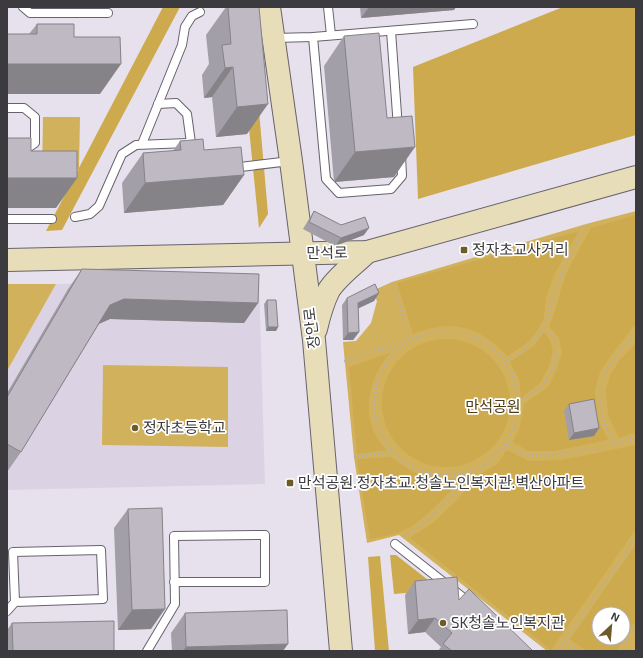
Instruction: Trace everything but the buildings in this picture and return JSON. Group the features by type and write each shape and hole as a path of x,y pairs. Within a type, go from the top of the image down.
{"main road":[{"name":"장안로","path":"269,7 314,340 341,651"},
{"name":"만석로","path":"7,260 367,252 636,177"},
{"path":"314,340 318,320 329,290 367,252"}],"lane":[{"path":"23,7 30,13 108,12"},
{"path":"328,7 331,35"},
{"path":"142,144 182,45 185,27 192,16 200,12"},
{"path":"273,38 313,37 473,24"},
{"path":"313,37 326,179 339,193 391,188 402,176 391,31"},
{"path":"158,104 176,103 187,114 191,143"},
{"path":"7,108 24,108 35,117 35,143 25,150 7,151"},
{"path":"75,218 90,214 99,206 122,154 136,145 191,143 203,151"},
{"path":"222,164 228,168 291,161"},
{"path":"7,220 52,219"},
{"path":"147,651 175,604 174,582 174,536 265,536 265,582 174,582"},
{"path":"395,544 476,608"},
{"path":"7,611 15,602 13,552 101,550 103,600 15,602"}],"path":[{"path":"506,360 518,354 532,343 543,327 549,315 553,297 562,272 586,224"},
{"path":"392,282 411,339"},
{"path":"519,402 543,385 553,368 557,352 554,338 543,327"},
{"path":"344,362 430,332 452,330 472,335 491,345 506,360 516,380 519,402 516,424 506,445 491,460 472,471 451,476 429,474 409,466 392,452 379,432 373,409 375,385 384,364 400,346 411,339"},
{"path":"614,443 602,417 600,389 603,376 612,361 636,332"},
{"path":"506,445 527,455 548,455 595,449 636,438"},
{"path":"354,457 392,452"},
{"path":"395,544 436,512 456,492 472,471"},
{"path":"557,651 636,539"},
{"path":"620,651 636,626"},
{"path":"564,641 579,651"}],"shaded area":[{"name":"정자초등학교","path":"259,279 265,484 7,490 7,371 56,284"}],"green space":[{"path":"163,7 180,7 62,230 46,231"},
{"path":"250,7 268,214 259,228 237,9"},
{"path":"563,7 636,7 636,135 418,199 413,67"},
{"path":"43,117 80,117 79,169 42,169"},
{"name":"만석공원","path":"636,211 636,651 547,651 399,535 367,543 354,457 343,342 356,341 371,323 377,301 372,291 392,282 586,224"},
{"path":"636,215 636,323 600,372 595,389 597,417 608,440 554,451 528,451 513,442 520,427 524,404 548,387 557,369 562,352 559,338 549,326 566,275 591,228"},
{"path":"579,231 555,273 546,297 544,318 535,334 528,342 508,356 486,338 464,328 453,326 441,327 428,329 413,334 397,283"},
{"path":"7,284 56,284 7,371"},
{"path":"544,332 550,340 553,352 549,366 540,383 521,398 519,379 510,362 534,346"},
{"path":"446,339 470,344 491,358 505,379 510,403 505,427 491,448 470,462 446,467 422,462 401,448 387,427 382,403 387,379 401,358 422,344"},
{"path":"636,343 636,432 619,438 608,415 606,389 610,376 619,361"},
{"path":"390,353 383,362 373,381 369,402 371,424 376,436 386,450 357,454 349,367"},
{"path":"103,365 228,367 228,447 102,445"},
{"path":"636,445 636,529 551,650 410,538 434,522 458,499 475,477 496,465 507,450 529,461 562,460"},
{"path":"391,457 408,469 433,479 452,480 463,478 416,523 400,532 370,539 357,459"},
{"path":"636,544 636,620 631,628 631,606 593,606"},
{"path":"390,555 396,555 441,590 394,594"},
{"path":"380,556 389,651 375,651 368,557"},
{"path":"591,609 591,646 619,646 616,651 586,651 570,639"}],"place":[{"name":"정자초교사거리","path":"464,250"},
{"name":"정자초등학교","path":"135,428"},
{"name":"만석공원.정자초교.청솔노인복지관.벽산아파트","path":"290,483"},
{"name":"SK청솔노인복지관","path":"443,623"}]}
